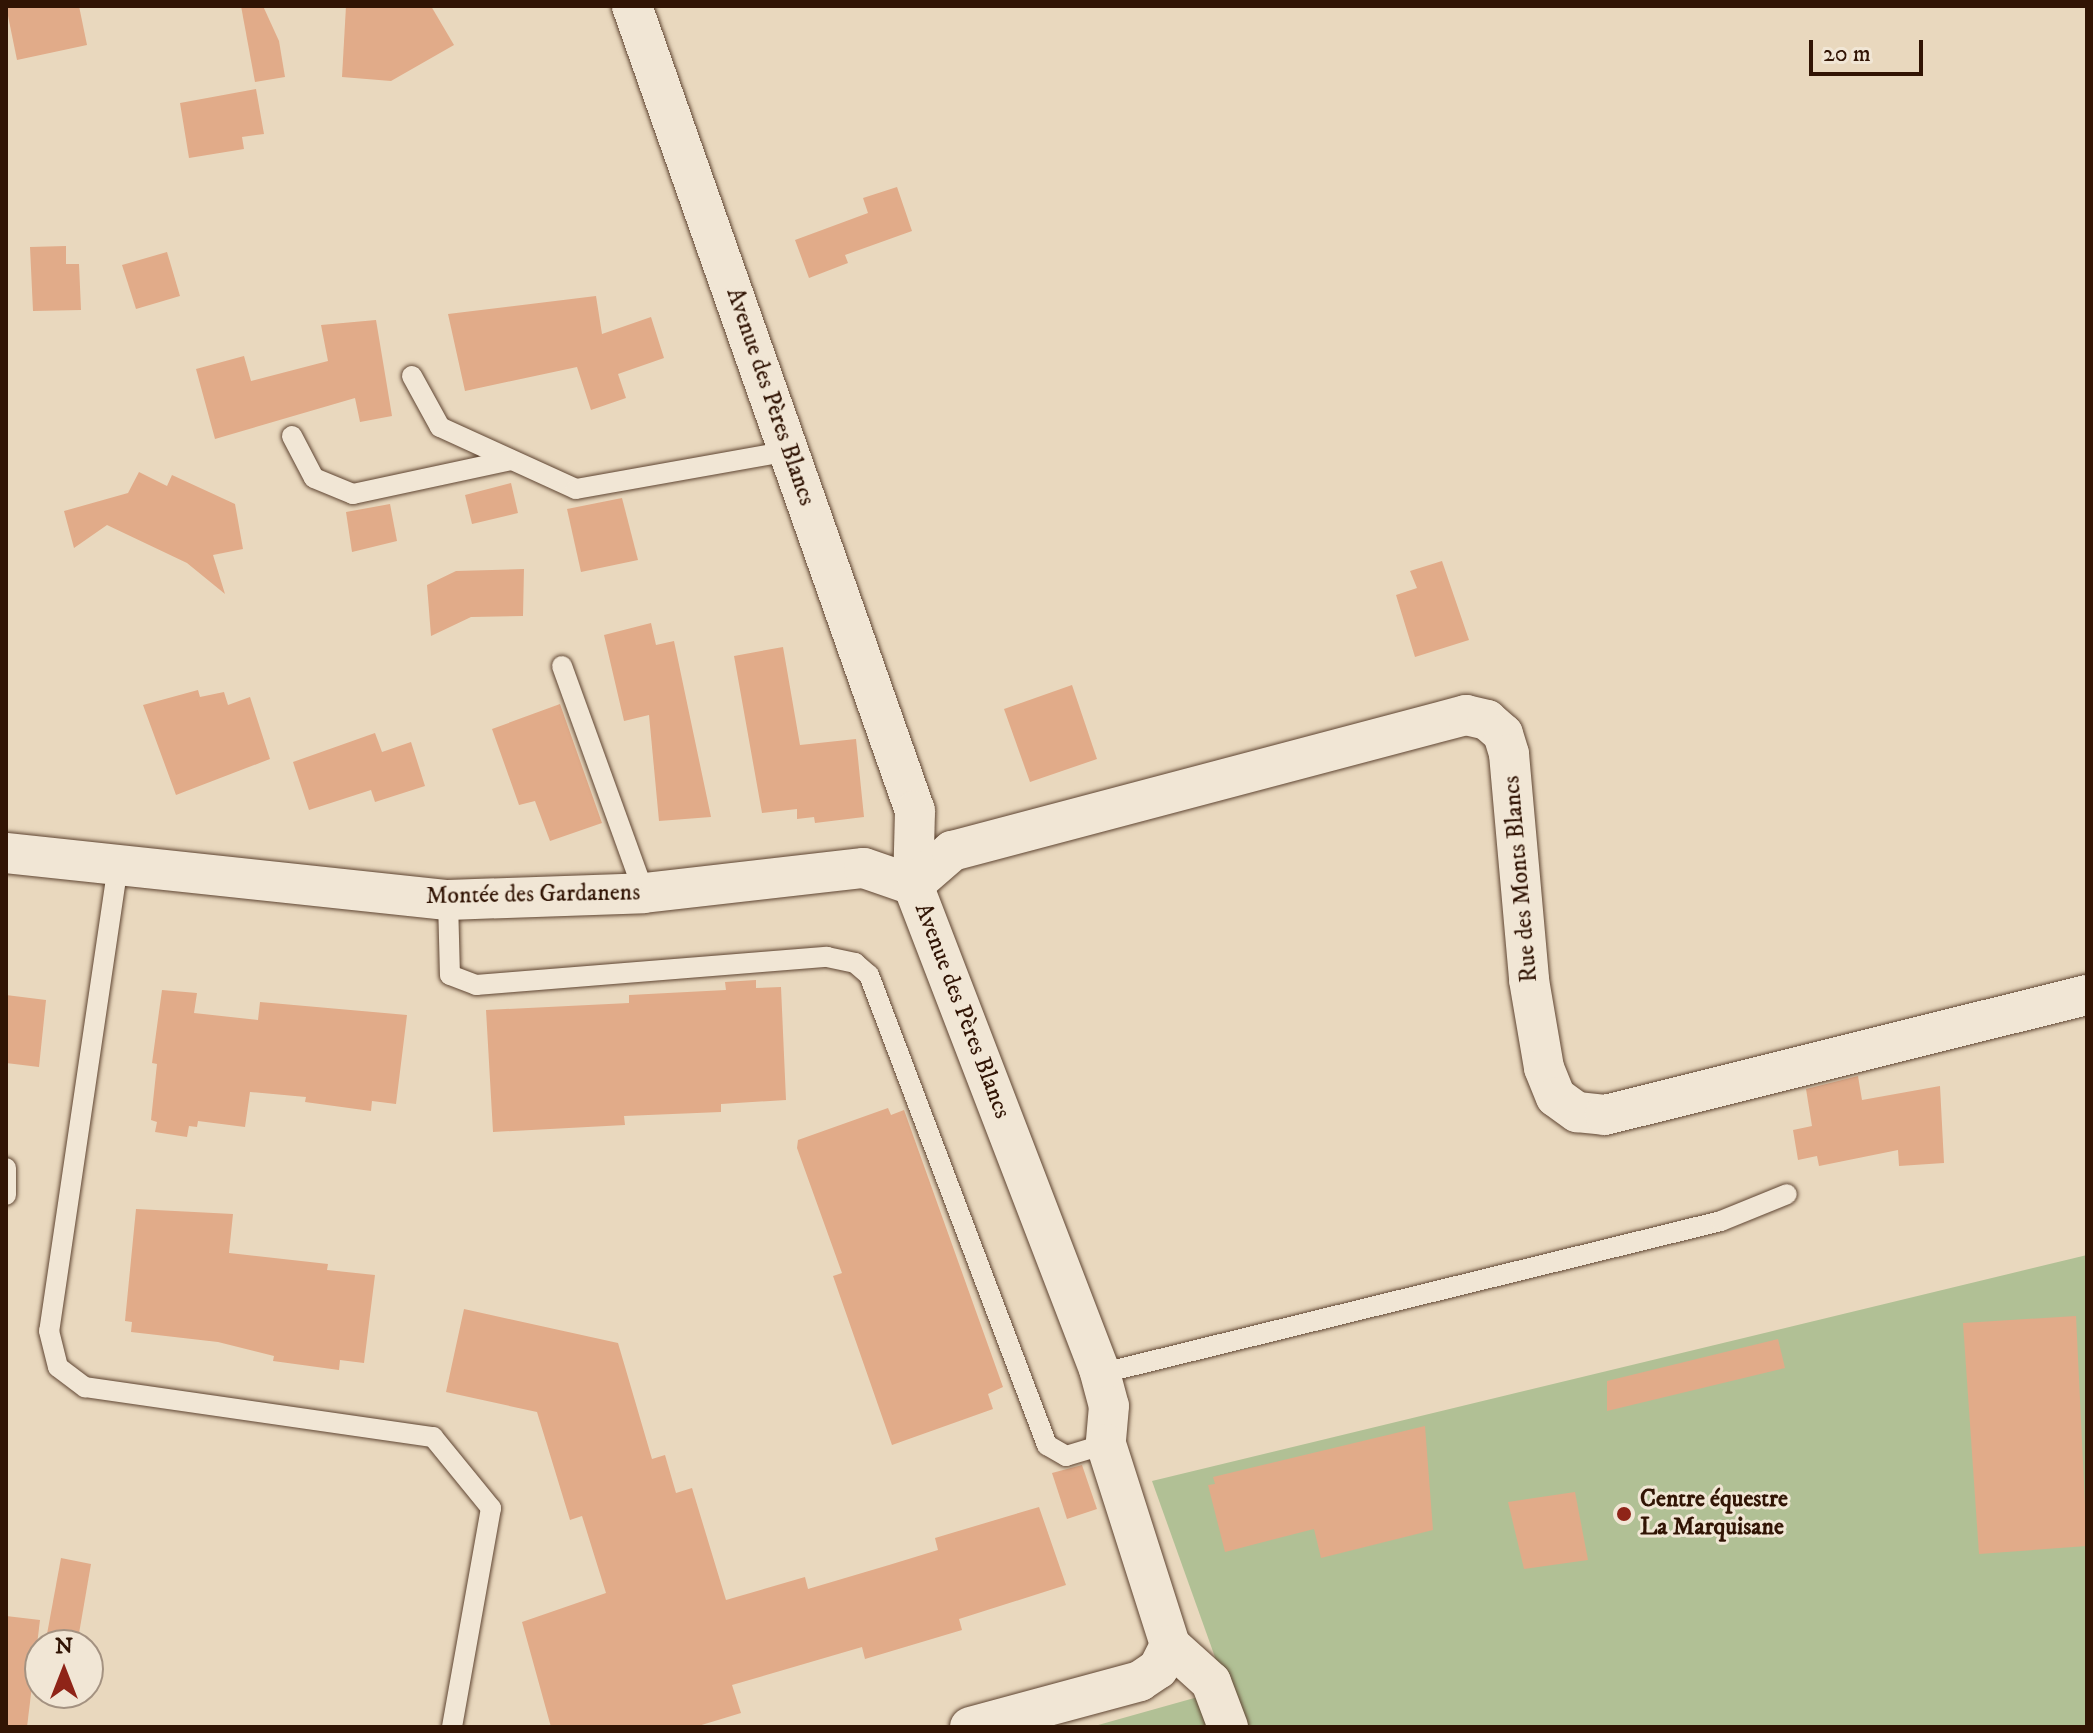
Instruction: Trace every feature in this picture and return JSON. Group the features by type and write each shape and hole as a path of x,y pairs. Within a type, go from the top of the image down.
{"street":[{"name":"Avenue des Pères Blancs","path":"632,6 915,811 913,885 1099,1369 1109,1406 1106,1444 1170,1645"},
{"name":"Rue des Monts Blancs","path":"913,885 952,851 1466,715 1487,720 1503,734 1509,754 1529,980 1544,1068 1556,1097 1577,1112 1605,1115 2087,995"},
{"name":"Montée des Gardanens","path":"6,853 448,900 644,893 864,868 913,885"},
{"path":"970,1727 1140,1681 1158,1669 1170,1645 1211,1682 1228,1727"}],"lane":[{"path":"412,376 440,427 576,489 789,451"},
{"path":"292,436 314,478 353,494 511,460"},
{"path":"562,666 644,893"},
{"path":"118,865 49,1331 58,1367 85,1387 433,1437 491,1508 452,1727"},
{"path":"448,900 450,975 476,985 827,957 855,963 869,975 1047,1445 1066,1456 1106,1444"},
{"path":"6,1168 6,1195"},
{"path":"1099,1369 1115,1370 1721,1221 1787,1194"}],"green space":[{"name":"Centre équestre La Marquisane","path":"2087,1255 2087,1727 1240,1727 1152,1481"},
{"path":"1205,1695 1217,1727 1091,1727"}],"building":[{"path":"6,6 79,6 87,45 17,60"},
{"path":"241,6 263,6 279,41 285,77 255,82"},
{"path":"346,6 431,6 454,45 391,81 342,77"},
{"path":"256,89 264,134 242,137 244,149 189,158 180,103"},
{"path":"897,187 912,231 845,255 848,263 809,278 795,240 868,213 863,198"},
{"path":"66,246 66,264 79,264 81,310 33,311 30,247"},
{"path":"167,252 180,296 136,309 122,265"},
{"path":"596,296 602,334 651,317 664,358 618,374 626,398 591,410 577,367 465,391 448,314"},
{"path":"376,320 392,416 360,422 355,398 215,439 196,369 244,356 251,381 328,361 321,325"},
{"path":"139,472 167,486 172,475 235,504 243,549 213,555 225,594 187,563 107,525 74,548 64,511 128,493"},
{"path":"511,483 518,513 472,524 465,495"},
{"path":"622,498 638,560 581,572 567,509"},
{"path":"390,504 397,541 352,552 346,512"},
{"path":"1442,561 1469,640 1415,657 1396,595 1417,588 1410,571"},
{"path":"524,569 523,616 471,617 431,636 427,585 456,571"},
{"path":"651,623 656,645 674,641 711,817 659,821 649,715 624,721 604,635"},
{"path":"783,647 800,745 856,739 864,817 815,823 814,817 797,819 797,809 762,813 734,656"},
{"path":"1072,685 1097,759 1030,782 1004,709"},
{"path":"198,690 200,697 224,692 228,705 250,697 270,759 176,795 143,705"},
{"path":"560,704 602,823 550,841 535,801 519,805 492,729"},
{"path":"375,733 382,752 411,742 425,786 375,802 371,790 309,810 293,762"},
{"path":"756,980 756,988 781,987 786,1100 721,1104 721,1112 624,1116 625,1125 493,1132 486,1010 629,1003 629,995 726,990 725,982"},
{"path":"162,990 197,993 194,1013 258,1020 260,1002 407,1015 396,1104 372,1101 371,1111 305,1102 306,1097 250,1092 245,1127 198,1121 197,1127 189,1126 187,1137 155,1132 157,1122 151,1120 157,1064 152,1063"},
{"path":"6,995 46,1000 39,1067 6,1063"},
{"path":"1858,1076 1862,1100 1940,1086 1944,1163 1899,1166 1898,1150 1819,1166 1817,1156 1798,1160 1793,1130 1812,1126 1806,1089"},
{"path":"888,1108 891,1115 904,1110 1003,1387 988,1394 993,1409 892,1445 833,1276 842,1273 797,1148 798,1140"},
{"path":"136,1209 233,1214 229,1253 328,1264 327,1270 375,1275 364,1363 340,1360 339,1370 273,1361 274,1356 218,1342 131,1332 132,1322 125,1321"},
{"path":"464,1309 618,1343 652,1459 665,1455 676,1493 692,1488 726,1600 805,1577 808,1589 889,1565 938,1550 935,1538 1039,1507 1066,1585 959,1619 962,1630 865,1659 862,1647 732,1685 741,1713 695,1727 551,1727 522,1622 606,1593 582,1516 570,1520 537,1412 446,1392"},
{"path":"2076,1316 2087,1546 1979,1554 1963,1323"},
{"path":"1778,1339 1785,1368 1607,1411 1607,1381"},
{"path":"1425,1426 1433,1530 1321,1558 1314,1529 1225,1552 1208,1485 1215,1484 1213,1477"},
{"path":"1082,1465 1097,1509 1067,1519 1052,1473"},
{"path":"1575,1492 1588,1560 1524,1569 1508,1502"},
{"path":"61,1558 91,1564 80,1629 48,1629"},
{"path":"6,1616 40,1620 39,1629 24,1629 24,1709 29,1709 27,1727 6,1727"}],"place":[{"name":"Centre équestre La Marquisane","path":"1624,1514"}]}
